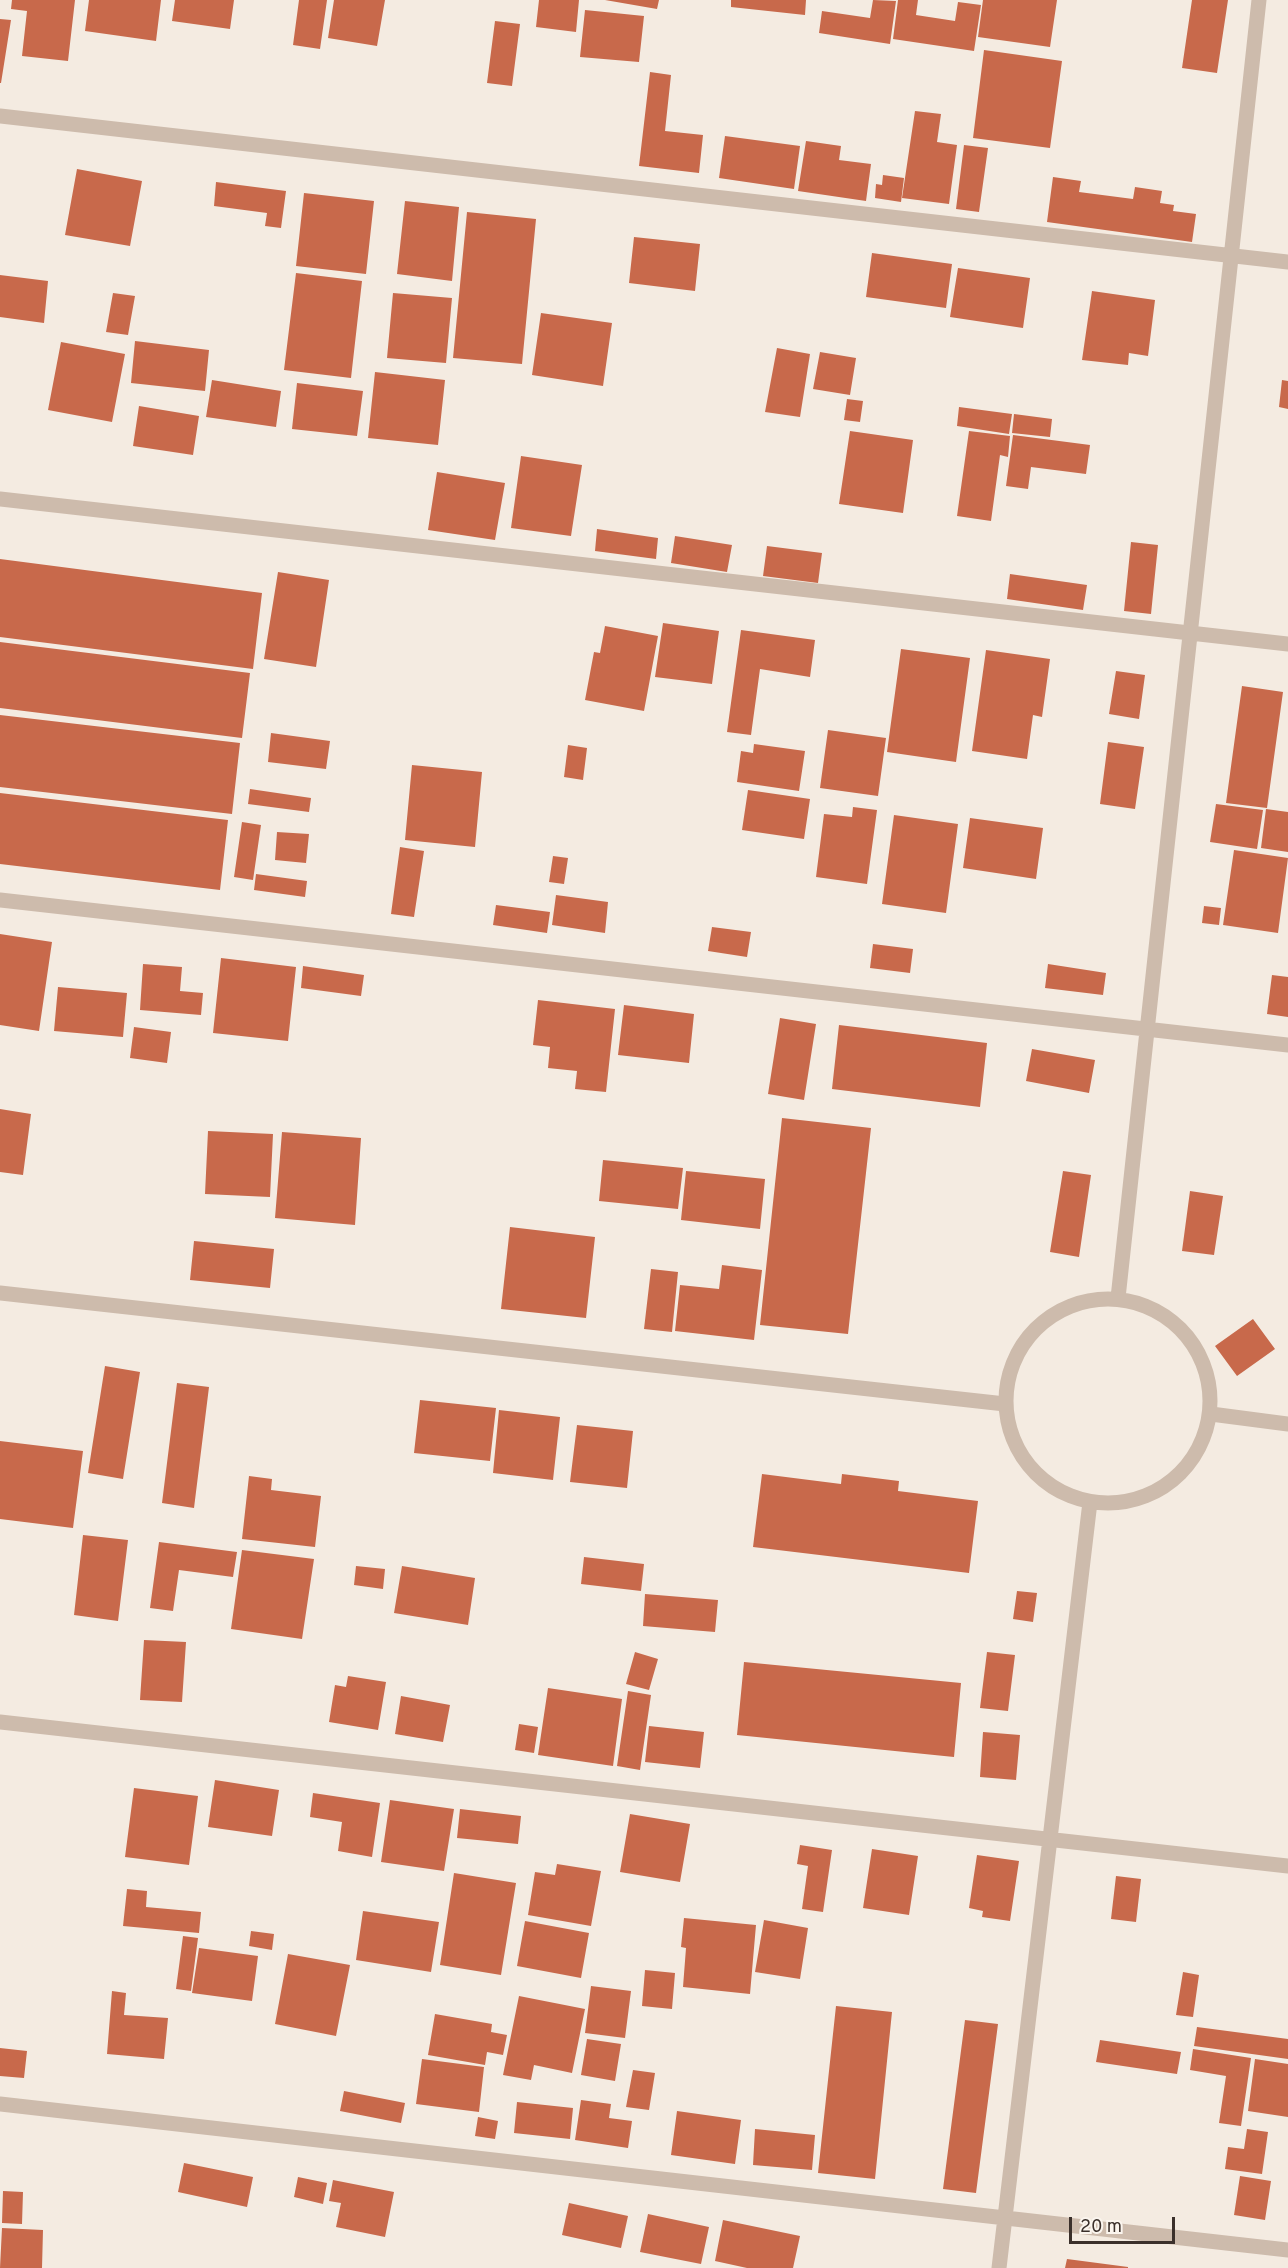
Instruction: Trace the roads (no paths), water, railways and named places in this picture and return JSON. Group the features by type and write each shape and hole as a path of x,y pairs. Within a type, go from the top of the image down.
{"street":[{"path":"1118,1298 1259,0"},
{"path":"0,116 1288,262"},
{"path":"0,499 1288,644"},
{"path":"0,900 1288,1045"},
{"path":"0,1293 1005,1404"},
{"path":"1118,1298 1161,1312 1180,1326 1195,1345 1205,1367 1211,1390 1211,1414 1203,1441 1190,1465 1169,1484 1145,1497 1118,1503 1090,1502 1067,1495 1046,1483 1029,1466 1016,1446 1008,1423 1005,1404 1008,1375 1017,1353 1030,1334 1047,1317 1068,1306 1091,1299 1118,1298"},
{"path":"1211,1414 1288,1424"},
{"path":"999,2268 1090,1502"},
{"path":"0,1722 1288,1866"},
{"path":"0,2104 1288,2250"}]}
